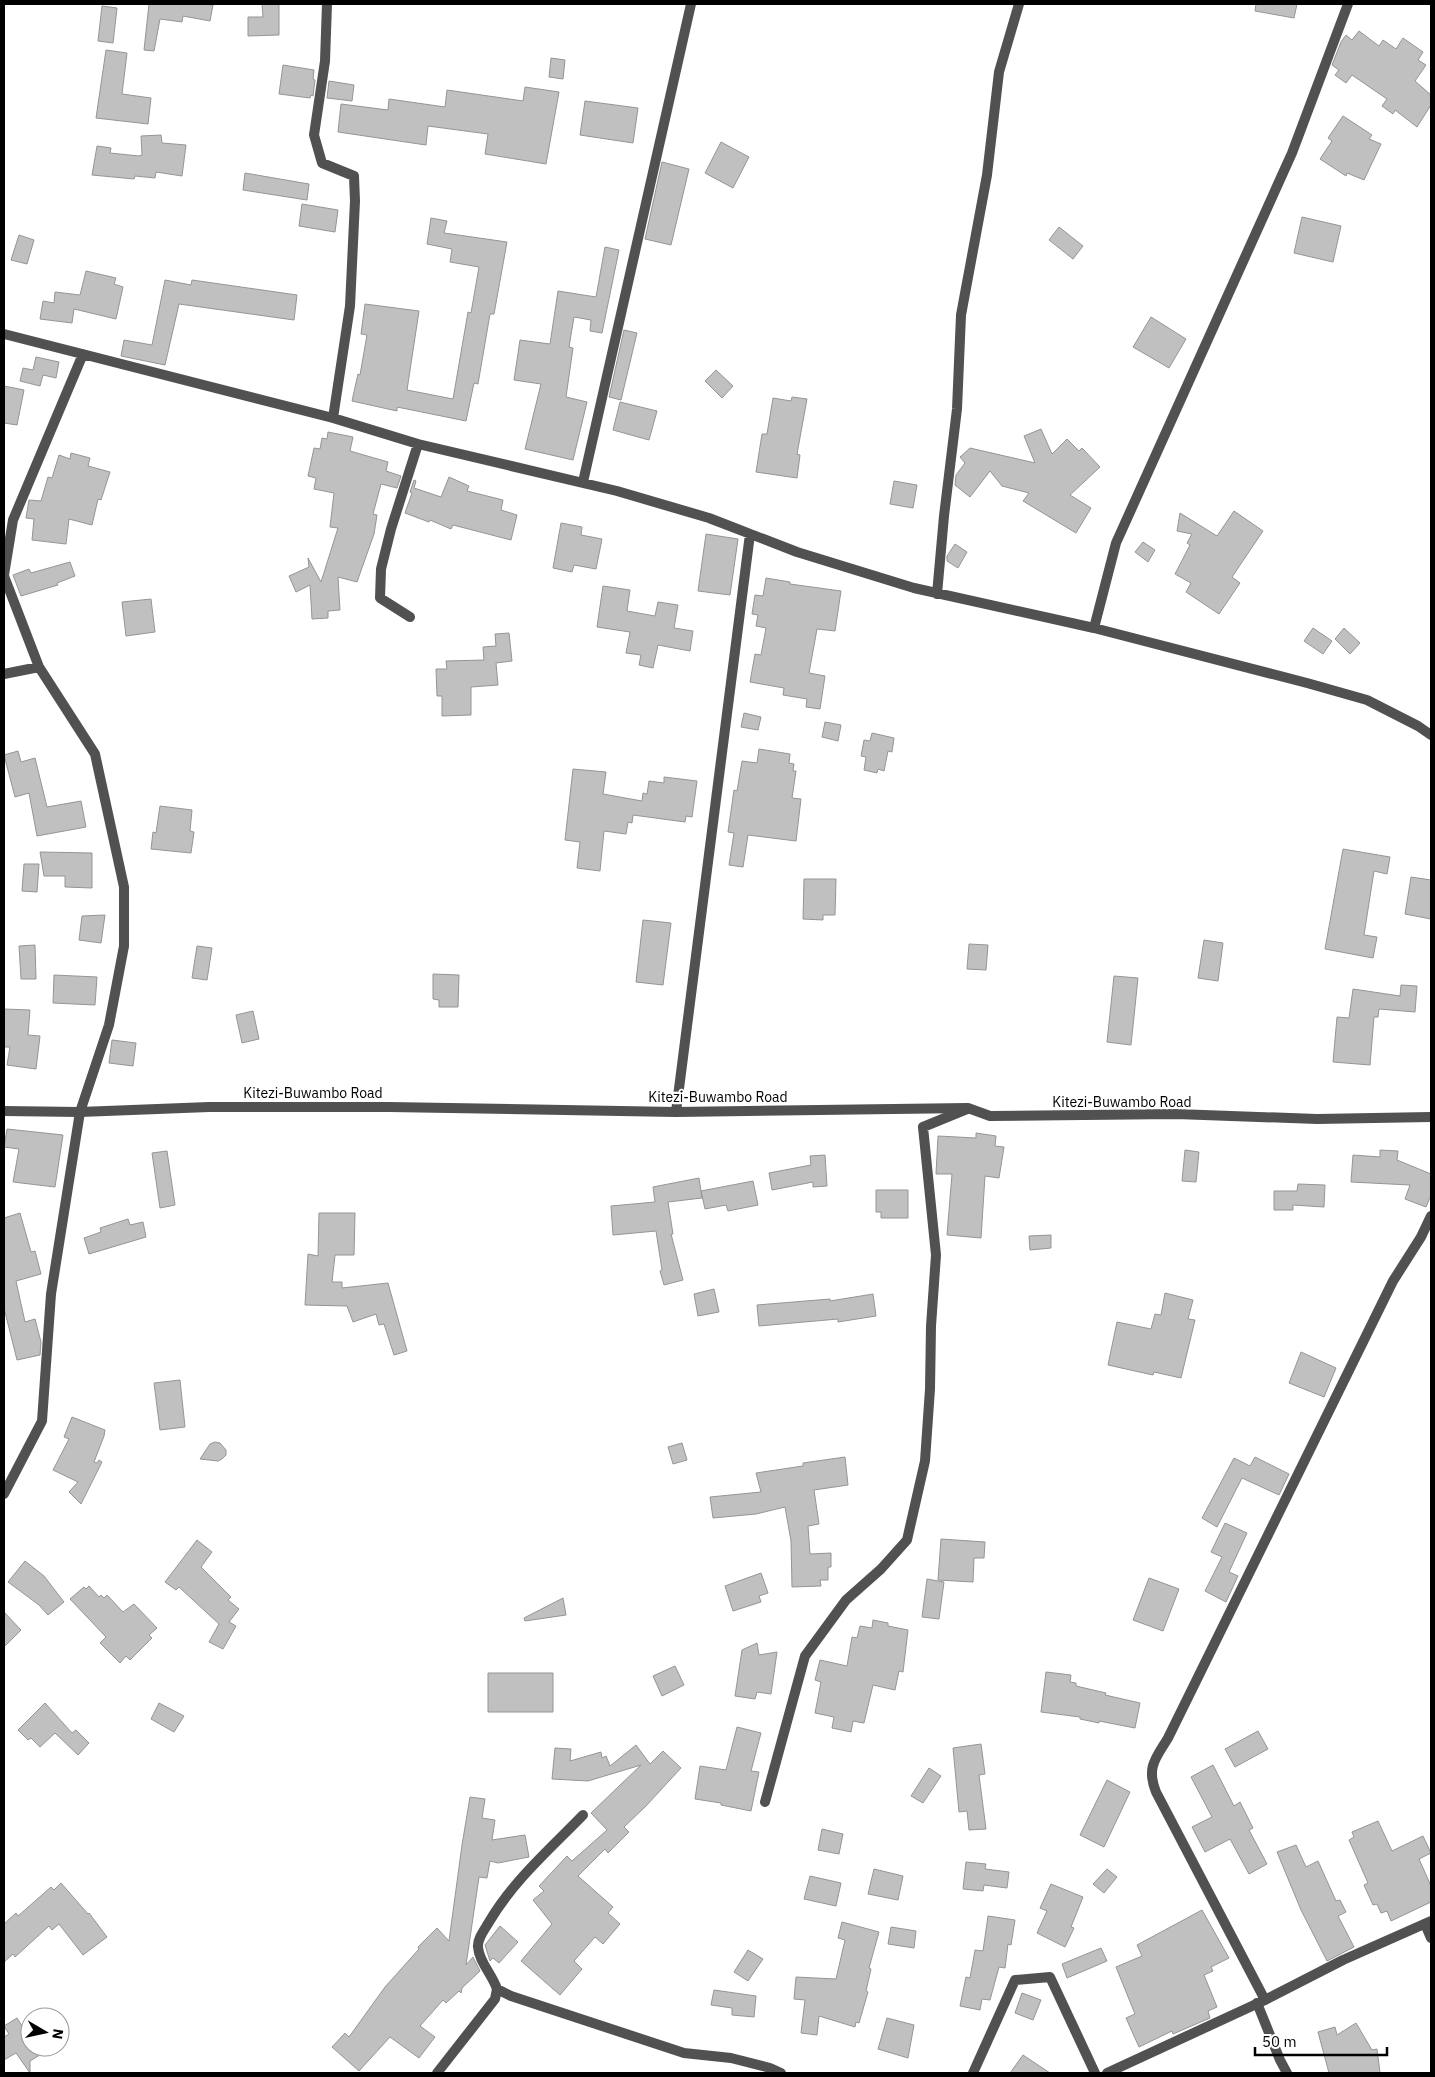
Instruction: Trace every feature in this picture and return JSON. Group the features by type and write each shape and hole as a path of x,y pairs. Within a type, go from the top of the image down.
{"street":[{"path":"328,4 325,60 314,135 322,163 354,176 355,201 350,306 333,418"},
{"path":"583,482 691,4"},
{"path":"937,594 957,409 961,315 987,175 999,72 1019,4"},
{"path":"1094,628 1116,543 1292,153 1348,4"},
{"path":"4,334 333,418 418,444 583,482 709,518 797,552 937,594 1094,628 1307,683 1367,700 1418,726 1431,735"},
{"path":"4,1494 42,1421 51,1294 80,1112 109,1026 124,946 124,888 96,754 40,667 4,576 13,520 83,354"},
{"path":"410,617 380,598 381,568 391,529 418,444"},
{"path":"676,1112 750,534"},
{"path":"4,674 40,667"},
{"name":"Kitezi-Buwambo Road","path":"4,1111 80,1112 229,1107 389,1107 676,1112 968,1108 990,1116 1176,1114 1317,1119 1431,1117"},
{"path":"765,1802 805,1656 846,1600 881,1569 907,1540 925,1461 936,1256 924,1127 968,1108"},
{"path":"1287,2073 1280,2060 1261,2001 1156,1792 1151,1779 1151,1770 1393,1280 1421,1237 1431,1216"},
{"path":"583,1815 523,1875 504,1897 477,1944 480,1956 497,1989 511,1996 684,2053 731,2058 770,2068 780,2073"},
{"path":"1107,2073 1261,2001 1343,1960 1428,1922 1431,1938"},
{"path":"973,2073 1015,1980 1050,1977 1095,2073"},
{"path":"437,2073 494,1999 497,1989"}],"building":[{"path":"149,4 213,5 210,21 183,16 182,22 160,19 154,51 144,50"},
{"path":"262,4 279,4 279,35 248,36 248,17 263,17"},
{"path":"1256,4 1297,4 1294,18 1255,11"},
{"path":"102,6 117,8 113,43 98,41"},
{"path":"1359,31 1379,46 1383,40 1396,49 1403,38 1423,52 1418,60 1426,65 1415,81 1431,95 1431,105 1417,127 1395,110 1393,114 1382,106 1387,99 1352,75 1346,83 1335,75 1339,70 1332,65 1341,42 1346,35 1352,40"},
{"path":"106,50 127,53 122,94 151,98 148,124 96,118"},
{"path":"551,58 565,60 563,79 549,77"},
{"path":"283,65 314,70 313,96 311,95 310,98 279,94"},
{"path":"329,81 354,85 352,101 327,98"},
{"path":"525,87 559,92 546,164 485,154 488,134 428,126 426,145 338,132 341,104 388,110 389,99 445,107 447,90 523,101"},
{"path":"585,101 638,108 633,143 580,135"},
{"path":"1343,116 1372,135 1369,139 1381,144 1364,180 1347,173 1346,176 1320,159 1332,141 1328,138"},
{"path":"161,135 162,143 186,145 182,176 156,172 155,178 135,176 134,179 92,175 97,146 111,148 110,153 139,156 142,155 141,136"},
{"path":"721,142 749,157 733,188 705,173"},
{"path":"662,162 689,169 671,245 645,239"},
{"path":"245,173 309,184 307,200 243,190"},
{"path":"302,204 338,210 335,232 299,226"},
{"path":"1302,217 1341,226 1333,262 1294,253"},
{"path":"431,218 447,221 444,233 507,242 494,314 490,314 478,384 474,383 466,421 397,407 397,411 352,401 358,374 360,375 367,335 361,334 365,304 419,311 407,390 453,399 468,312 471,313 479,267 450,262 452,249 427,244"},
{"path":"1059,227 1083,246 1073,259 1049,240"},
{"path":"19,235 34,240 27,264 11,260"},
{"path":"605,247 619,250 602,333 590,331 591,320 574,317 569,347 573,348 566,397 587,402 573,460 525,449 541,384 514,380 520,340 550,344 558,291 596,297"},
{"path":"86,271 116,278 114,284 123,287 116,319 74,309 72,323 40,319 43,301 54,303 55,292 80,295"},
{"path":"165,280 191,285 192,280 297,295 294,320 179,304 165,365 121,356 124,340 152,345"},
{"path":"1151,317 1186,339 1169,368 1133,347"},
{"path":"624,330 637,333 621,400 609,397"},
{"path":"36,357 59,362 56,378 43,375 40,386 20,381 23,368 33,370"},
{"path":"716,370 733,386 722,398 705,381"},
{"path":"4,386 24,390 17,425 4,423"},
{"path":"792,397 807,399 797,454 800,455 797,478 756,472 762,434 767,434 773,398 791,401"},
{"path":"620,402 657,411 649,440 613,430"},
{"path":"1041,429 1052,454 1067,439 1079,451 1082,448 1100,467 1070,495 1091,508 1076,533 1023,501 1029,493 1002,486 990,471 970,497 955,485 956,475 965,463 960,457 970,448 1035,463 1024,436"},
{"path":"328,432 353,437 350,451 388,462 386,471 401,476 397,488 381,484 373,514 377,515 374,534 357,582 338,577 340,610 328,611 328,618 312,619 310,585 296,592 289,576 309,567 308,558 321,582 338,528 330,527 334,493 314,489 316,478 308,476 314,448 320,449 322,438 327,439"},
{"path":"71,453 90,458 88,466 110,472 101,500 98,499 92,525 69,519 66,544 32,540 34,519 26,518 29,500 41,501 48,477 52,478 59,455 70,459"},
{"path":"449,477 469,486 467,491 503,500 501,510 517,515 511,540 453,525 451,529 430,520 429,522 405,513 414,480 416,481 414,488 441,497"},
{"path":"894,481 917,485 913,508 890,504"},
{"path":"1234,511 1263,531 1232,577 1240,583 1219,614 1186,592 1191,583 1175,574 1190,545 1187,543 1192,534 1177,531 1180,513 1217,536"},
{"path":"561,523 582,527 581,535 602,539 596,569 574,565 572,572 553,568"},
{"path":"706,534 738,539 730,595 698,591"},
{"path":"1143,542 1155,550 1148,562 1135,552"},
{"path":"955,544 967,552 958,568 947,561 947,556"},
{"path":"70,562 75,576 57,583 58,585 21,596 13,575 29,569 31,573"},
{"path":"766,578 790,582 790,584 841,591 835,631 817,629 809,673 825,676 820,709 806,707 807,699 783,695 784,688 750,682 755,654 761,655 766,628 756,626 758,615 752,614 755,595 763,596"},
{"path":"603,586 630,590 627,611 655,616 658,602 678,605 674,628 693,631 690,651 658,645 653,668 639,665 641,655 626,653 630,632 597,627"},
{"path":"151,599 155,632 126,636 122,602"},
{"path":"1313,628 1332,641 1323,654 1304,641"},
{"path":"1344,628 1360,643 1350,654 1335,639"},
{"path":"509,633 512,661 496,663 498,685 471,687 471,715 442,716 442,696 437,696 436,669 447,669 446,661 484,660 483,647 496,646 495,634"},
{"path":"744,713 761,717 758,730 741,727"},
{"path":"825,722 841,725 838,741 822,737"},
{"path":"872,733 894,738 892,752 888,751 884,771 878,769 877,773 864,770 866,757 861,756 864,740 870,741"},
{"path":"759,749 790,754 789,763 794,764 793,771 796,771 792,798 801,799 796,841 748,835 743,867 729,865 734,833 728,832 734,790 737,791 742,761 757,763"},
{"path":"18,751 21,762 35,758 47,807 81,801 86,827 37,836 29,793 15,797 4,755"},
{"path":"573,769 606,772 603,794 642,801 643,793 647,794 649,781 664,783 664,777 697,781 692,817 686,816 685,822 633,815 632,823 628,822 626,834 604,831 600,871 577,868 580,842 565,840"},
{"path":"160,806 192,810 190,831 194,832 191,853 151,849 153,832 156,833"},
{"path":"1343,849 1390,857 1387,874 1374,871 1364,935 1377,937 1373,958 1325,949"},
{"path":"40,852 92,853 92,888 65,887 65,876 44,876"},
{"path":"24,864 39,864 37,892 22,891"},
{"path":"1411,877 1431,880 1431,919 1405,914"},
{"path":"804,879 836,879 835,915 823,915 823,920 803,919"},
{"path":"105,915 101,943 79,940 82,916"},
{"path":"643,920 671,923 663,985 636,982"},
{"path":"1204,940 1223,943 1218,981 1198,978"},
{"path":"969,944 988,945 986,970 967,969"},
{"path":"35,945 36,979 21,979 19,946"},
{"path":"197,946 212,948 207,980 192,978"},
{"path":"433,974 459,975 458,1007 439,1007 439,1000 433,999"},
{"path":"54,975 97,977 95,1005 53,1003"},
{"path":"1114,976 1138,978 1131,1045 1107,1042"},
{"path":"1401,985 1417,986 1415,1012 1379,1009 1378,1017 1374,1017 1370,1065 1333,1062 1337,1017 1349,1018 1353,989 1400,996"},
{"path":"4,1009 30,1010 28,1035 40,1036 36,1069 7,1065 10,1047 4,1047"},
{"path":"253,1011 259,1039 242,1043 236,1015"},
{"path":"112,1040 136,1043 133,1066 109,1063"},
{"path":"7,1129 63,1135 55,1187 13,1182 19,1149 4,1147"},
{"path":"976,1133 996,1136 995,1146 1004,1147 999,1178 985,1176 981,1238 947,1235 952,1174 936,1174 938,1136 976,1138"},
{"path":"1185,1150 1199,1152 1196,1182 1182,1181"},
{"path":"1380,1150 1398,1151 1397,1160 1431,1174 1431,1195 1426,1207 1405,1199 1410,1185 1351,1182 1353,1155 1380,1157"},
{"path":"167,1151 175,1205 160,1208 152,1153"},
{"path":"825,1155 827,1186 813,1187 813,1182 772,1190 769,1173 811,1165 810,1156"},
{"path":"699,1178 702,1198 668,1202 673,1234 671,1234 683,1280 664,1285 660,1271 662,1270 656,1231 613,1235 611,1206 655,1202 653,1187"},
{"path":"753,1181 758,1205 728,1211 726,1205 705,1209 701,1191"},
{"path":"1298,1184 1325,1185 1324,1207 1293,1205 1293,1210 1274,1210 1274,1191 1297,1191"},
{"path":"876,1190 908,1190 908,1218 881,1218 881,1212 876,1212"},
{"path":"20,1213 31,1252 35,1251 41,1274 16,1281 25,1322 35,1319 41,1342 40,1355 17,1360 4,1308 4,1218"},
{"path":"319,1213 355,1213 354,1255 335,1255 332,1282 342,1282 342,1288 388,1283 407,1351 394,1355 384,1324 379,1325 376,1314 353,1322 347,1306 305,1305 308,1254 318,1256"},
{"path":"128,1219 130,1225 143,1222 146,1237 89,1254 84,1238 101,1232 100,1228"},
{"path":"1051,1235 1051,1248 1030,1250 1029,1236"},
{"path":"714,1289 719,1312 698,1316 694,1294"},
{"path":"1165,1293 1193,1300 1188,1319 1195,1320 1181,1378 1154,1372 1153,1375 1108,1365 1117,1322 1151,1329 1155,1314 1161,1315"},
{"path":"873,1294 876,1316 838,1322 838,1319 759,1326 757,1305 830,1299 830,1301"},
{"path":"1301,1352 1336,1368 1324,1397 1289,1383"},
{"path":"180,1380 185,1427 160,1430 154,1383"},
{"path":"72,1417 105,1430 94,1462 97,1463 99,1460 102,1462 81,1504 69,1492 78,1482 53,1470 69,1439 64,1437"},
{"path":"220,1443 226,1450 226,1455 218,1461 200,1459 210,1444"},
{"path":"682,1443 687,1460 673,1464 668,1447"},
{"path":"845,1457 848,1485 814,1490 819,1524 808,1526 810,1554 831,1553 831,1567 828,1567 828,1580 820,1580 821,1586 792,1587 791,1541 785,1507 756,1514 713,1518 710,1497 761,1492 756,1473 803,1466 803,1463"},
{"path":"1255,1457 1289,1474 1279,1495 1242,1478 1217,1527 1202,1518 1234,1458 1250,1466"},
{"path":"1225,1523 1247,1533 1229,1572 1238,1576 1226,1602 1205,1591 1222,1557 1211,1552"},
{"path":"941,1539 985,1542 984,1558 974,1558 973,1582 938,1580"},
{"path":"197,1540 212,1552 201,1567 231,1597 228,1600 239,1609 229,1622 236,1626 223,1649 209,1642 219,1624 179,1587 176,1590 165,1582"},
{"path":"25,1561 44,1576 64,1602 48,1615 39,1605 8,1582"},
{"path":"761,1573 768,1593 759,1596 761,1602 733,1611 725,1586"},
{"path":"1149,1578 1179,1589 1163,1631 1133,1620"},
{"path":"927,1579 944,1582 939,1619 922,1617"},
{"path":"89,1586 99,1597 101,1595 104,1598 107,1595 123,1612 134,1604 157,1628 149,1635 152,1638 130,1660 126,1656 120,1663 100,1643 106,1637 70,1599 84,1587 86,1589"},
{"path":"563,1598 566,1615 525,1621 524,1618"},
{"path":"4,1612 21,1630 4,1647"},
{"path":"873,1620 888,1623 888,1626 908,1630 903,1672 899,1671 895,1690 873,1685 864,1723 853,1721 851,1732 832,1728 834,1717 815,1713 821,1682 815,1680 820,1660 847,1666 852,1637 857,1638 860,1626 872,1628"},
{"path":"757,1643 759,1655 777,1652 771,1694 757,1692 755,1699 735,1696 742,1650"},
{"path":"675,1666 684,1685 662,1696 653,1676"},
{"path":"1046,1672 1071,1675 1070,1682 1076,1683 1076,1686 1140,1703 1135,1728 1099,1721 1099,1723 1080,1719 1080,1717 1041,1712"},
{"path":"488,1673 553,1673 553,1712 488,1712"},
{"path":"45,1703 72,1733 76,1730 89,1743 78,1755 55,1733 40,1747 31,1738 28,1740 18,1730"},
{"path":"159,1703 184,1716 174,1732 151,1719"},
{"path":"737,1727 761,1733 751,1771 759,1772 751,1811 721,1805 721,1803 695,1799 700,1766 726,1770"},
{"path":"1258,1731 1268,1749 1235,1767 1225,1749"},
{"path":"981,1744 985,1774 979,1775 986,1829 969,1830 967,1811 959,1812 953,1748"},
{"path":"636,1745 650,1764 663,1751 681,1768 624,1827 629,1832 608,1853 605,1849 578,1876 613,1907 608,1913 620,1924 603,1944 595,1937 574,1961 582,1969 560,1995 521,1961 552,1924 533,1900 544,1891 539,1886 567,1856 572,1861 607,1830 591,1813 641,1765 588,1781 552,1779 555,1748 571,1749 570,1761 601,1752 602,1758 606,1756 610,1766"},
{"path":"1213,1765 1234,1806 1240,1802 1253,1828 1249,1830 1267,1864 1249,1874 1230,1839 1205,1852 1192,1827 1212,1817 1191,1777"},
{"path":"929,1768 941,1776 923,1803 911,1796"},
{"path":"1107,1780 1130,1792 1104,1847 1080,1835"},
{"path":"470,1797 485,1799 482,1818 495,1820 492,1840 525,1835 529,1857 498,1863 490,1861 487,1878 479,1877 466,1965 473,1957 480,1971 462,1988 461,1993 459,1991 446,2003 443,2000 420,2026 435,2037 419,2058 390,2037 359,2071 332,2047 345,2033 349,2037 385,1987 419,1949 418,1947 437,1928 449,1941"},
{"path":"1378,1821 1392,1851 1423,1836 1431,1853 1419,1859 1431,1886 1431,1902 1391,1921 1387,1911 1381,1913 1377,1904 1373,1905 1364,1885 1368,1883 1349,1840 1354,1837 1352,1832"},
{"path":"822,1829 843,1834 839,1854 818,1850"},
{"path":"1296,1845 1306,1867 1318,1861 1336,1901 1340,1900 1346,1912 1338,1916 1354,1947 1327,1961 1301,1910 1277,1852"},
{"path":"966,1862 986,1864 985,1869 1009,1872 1007,1888 984,1885 983,1891 963,1889"},
{"path":"874,1869 903,1876 898,1900 868,1894"},
{"path":"1107,1869 1117,1877 1104,1893 1093,1884"},
{"path":"810,1876 841,1883 836,1906 804,1899"},
{"path":"61,1883 89,1913 107,1937 83,1955 59,1924 52,1930 49,1926 15,1957 13,1954 4,1962 4,1924 16,1913 18,1916 51,1887 54,1890"},
{"path":"1051,1884 1083,1897 1071,1927 1074,1928 1065,1947 1037,1933 1047,1911 1040,1908"},
{"path":"1202,1910 1229,1958 1211,1967 1213,1971 1204,1975 1217,2007 1208,2011 1210,2018 1173,2034 1172,2031 1139,2047 1126,2018 1135,2014 1116,1967 1142,1956 1137,1945"},
{"path":"988,1916 1015,1920 1011,1945 1008,1944 1005,1968 999,1967 990,2000 982,1999 980,2010 960,2006 966,1977 970,1978 975,1950 983,1951"},
{"path":"842,1922 879,1932 869,1968 871,1969 866,1991 868,1992 859,2023 856,2022 855,2027 819,2016 817,2035 801,2033 805,2000 794,1999 796,1977 836,1979 845,1940 838,1938"},
{"path":"500,1926 518,1942 499,1963 493,1958 490,1961 485,1945"},
{"path":"891,1927 916,1931 914,1948 888,1944"},
{"path":"1101,1948 1107,1961 1067,1978 1062,1964"},
{"path":"748,1950 763,1959 748,1981 734,1972"},
{"path":"714,1990 756,1996 754,2017 732,2015 732,2008 711,2005"},
{"path":"1022,1993 1041,2000 1033,2020 1015,2013"},
{"path":"17,2018 20,2023 20,2057 37,2057 30,2061 30,2073 16,2053 4,2060 4,2037 9,2034 4,2026"},
{"path":"887,2018 914,2025 908,2058 878,2049"},
{"path":"1356,2023 1372,2050 1377,2049 1380,2073 1329,2073 1318,2032 1335,2027 1337,2035"},
{"path":"1023,2055 1050,2073 1010,2073"}]}
